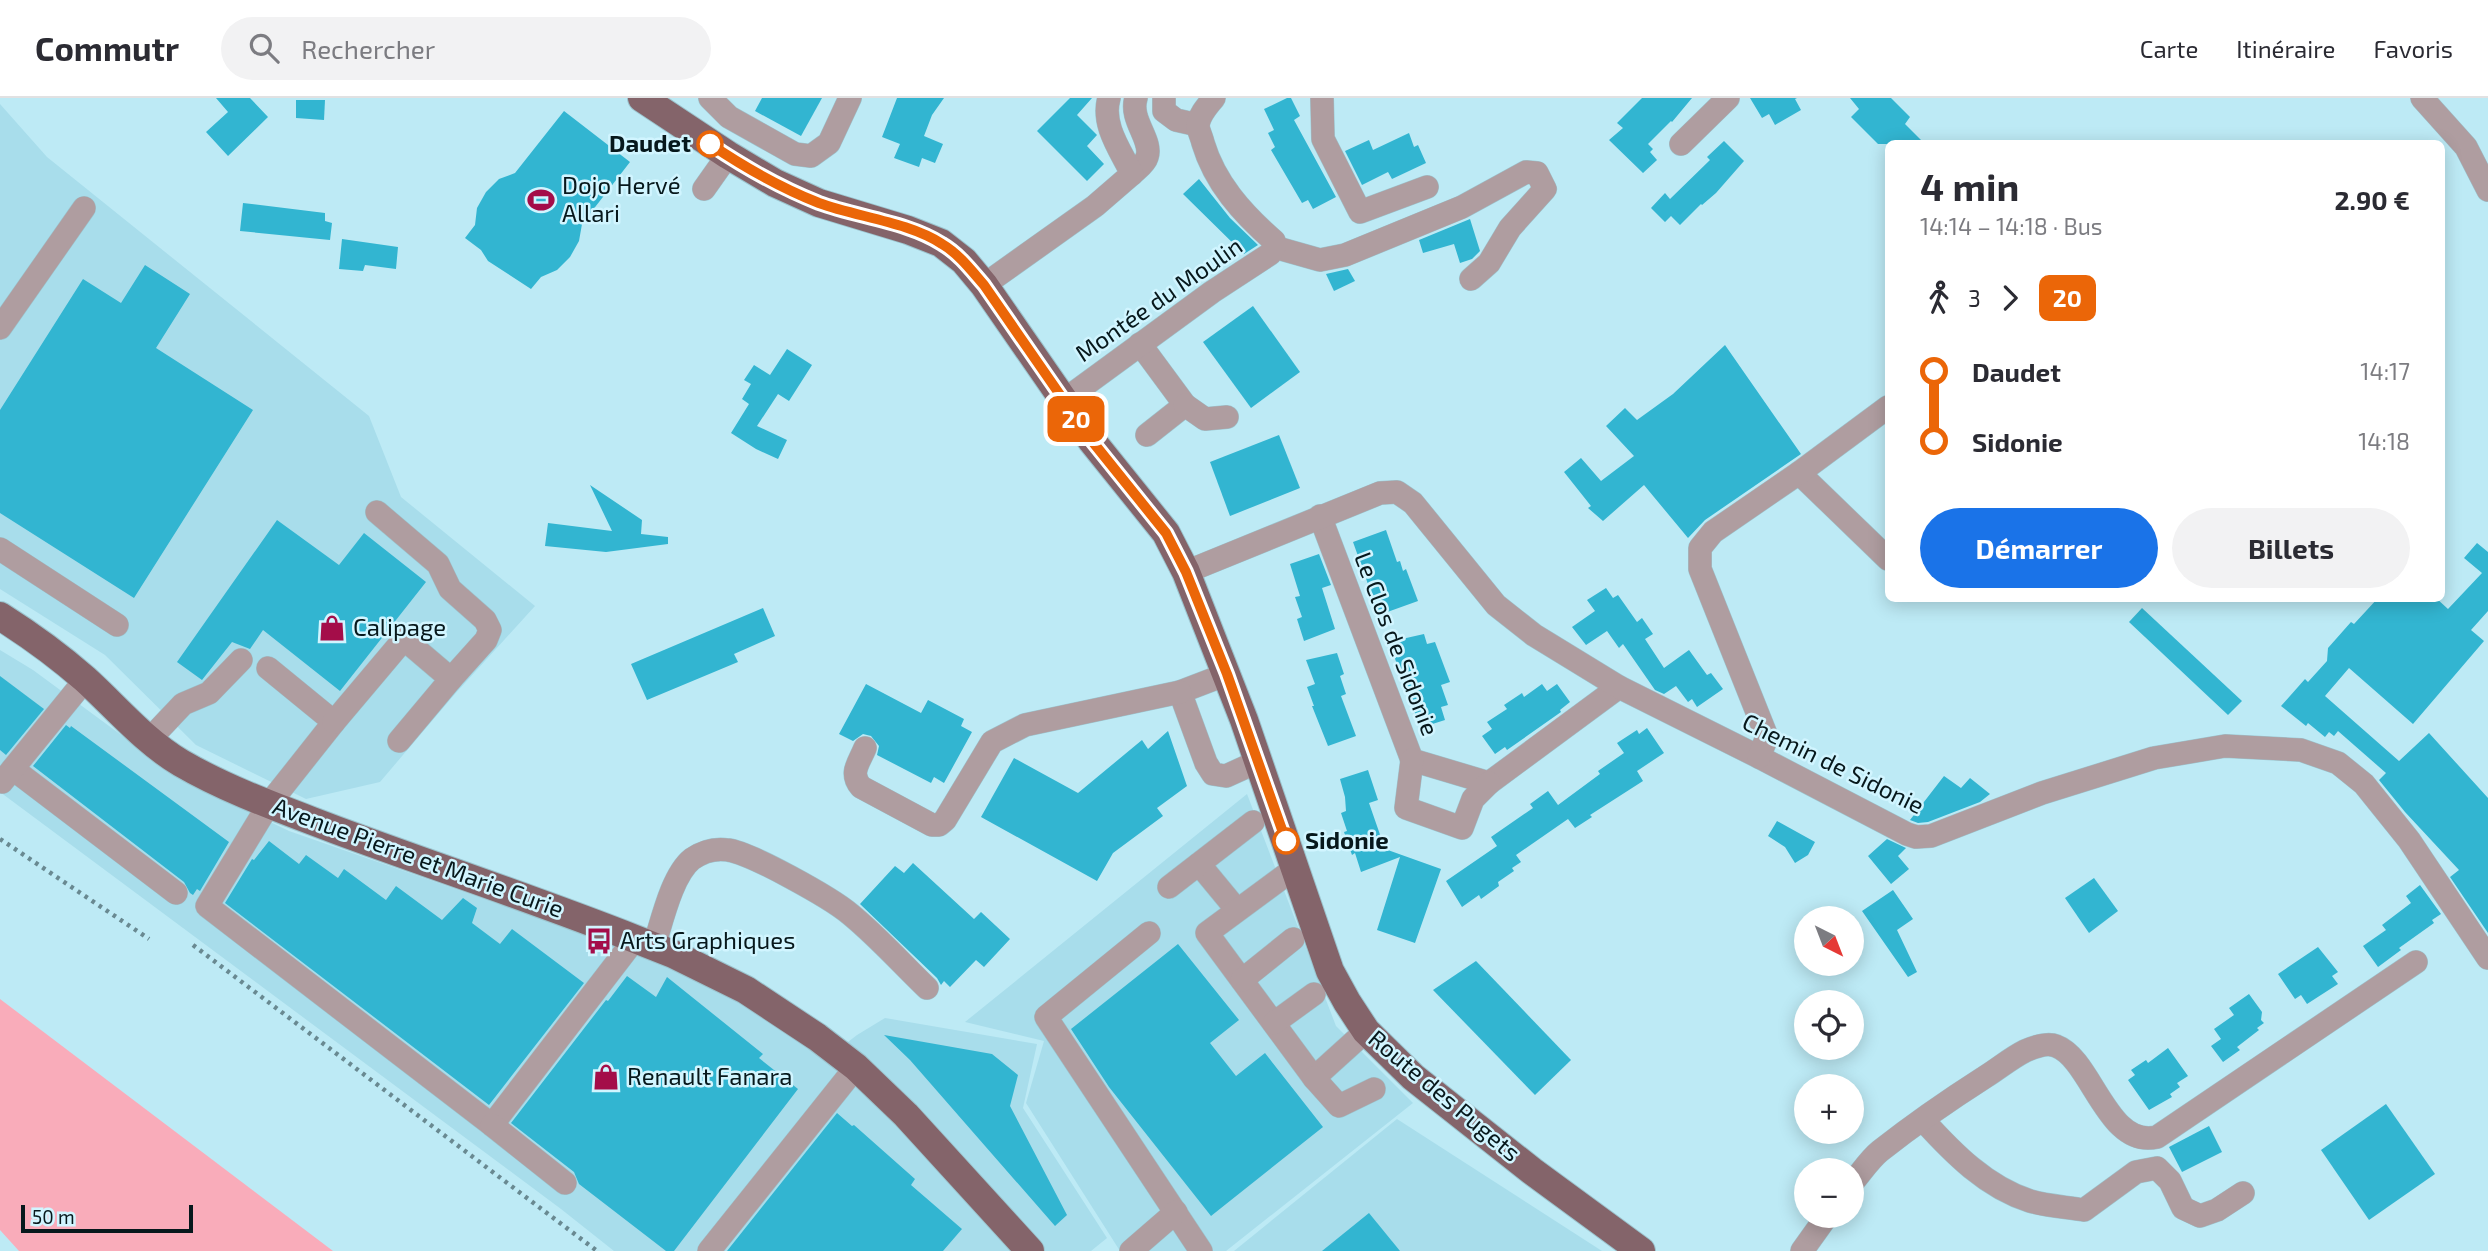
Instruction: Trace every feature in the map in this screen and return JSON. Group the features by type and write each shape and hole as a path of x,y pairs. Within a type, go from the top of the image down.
{"main road":[{"name":"Route des Pugets","path":"643,98 775,183 819,202 941,243 964,261 984,285 1092,441 1166,533 1186,572 1227,674 1331,971 1366,1031 1413,1077 1532,1171 1641,1251"},
{"name":"Avenue Pierre et Marie Curie","path":"0,616 56,655 149,740 180,763 276,795 651,936 746,990 817,1037 856,1067 906,1115 1030,1251"}],"street":[{"path":"710,98 729,117 795,154 811,156 829,143 850,98"},
{"path":"1109,98 1109,125 1132,174"},
{"path":"984,285 1096,206 1146,160 1149,150 1135,117 1136,98"},
{"path":"1164,98 1164,111 1176,120 1198,125 1203,111 1214,98"},
{"path":"1322,98 1322,139 1360,212 1427,187"},
{"path":"1681,144 1728,98"},
{"path":"2422,98 2466,147 2488,190"},
{"name":"Montée du Moulin","path":"1063,401 1270,254 1274,247 1274,241 1257,226 1219,182 1210,165 1198,125"},
{"path":"704,189 728,155"},
{"path":"1274,247 1320,260 1345,255 1462,208 1526,172 1537,173 1545,189 1510,228 1489,263 1471,279"},
{"path":"0,328 84,208"},
{"path":"1140,344 1185,405 1205,419 1227,417"},
{"path":"1147,435 1185,405"},
{"path":"1759,757 1767,737 1700,569 1700,548 1713,532 1885,409"},
{"path":"1799,473 1885,556"},
{"name":"Chemin de Sidonie","path":"1186,572 1380,492 1397,492 1413,503 1496,605 1534,635 1619,687 1906,834 1924,837 2042,793 2154,758 2225,746 2301,750 2338,763 2364,784 2409,840 2488,958"},
{"path":"377,512 438,564 450,589 485,620 490,630 486,640 399,741"},
{"name":"Le Clos de Sidonie","path":"1320,516 1412,760 1489,783"},
{"path":"0,549 117,625"},
{"path":"452,679 404,639 276,795 207,906 565,1183"},
{"path":"149,740 183,704 209,693 241,660"},
{"path":"268,668 334,722"},
{"path":"865,748 854,771 855,779 861,787 932,825 939,825 945,820 992,742 1008,733 1025,725 1180,692 1227,674"},
{"path":"85,680 6,775 176,892"},
{"path":"1412,760 1406,808 1462,828 1473,799 1489,783 1619,687"},
{"path":"1180,692 1206,763 1213,774 1226,776 1259,761"},
{"path":"1169,887 1253,822"},
{"path":"492,1125 651,936 679,874 692,859 710,850 727,849 745,854 829,899 850,914 927,988"},
{"path":"1199,864 1237,910"},
{"path":"1295,867 1207,933 1314,1078 1339,1106 1374,1089"},
{"path":"1149,933 1046,1017 1202,1251"},
{"path":"1242,980 1293,939"},
{"path":"1864,1169 1878,1153 1923,1120 2026,1051 2047,1044 2058,1046 2070,1057 2118,1125 2147,1140 2157,1137 2416,962"},
{"path":"1274,1023 1314,994"},
{"path":"1314,1078 1366,1031"},
{"path":"709,1251 856,1067"},
{"path":"1923,1120 1956,1157 1991,1182 2031,1201 2084,1210 2136,1172 2157,1168 2170,1181 2183,1208 2200,1216 2217,1210 2243,1193"},
{"path":"1131,1251 1176,1212"},
{"path":"1802,1251 1818,1228"}],"path":[{"path":"0,839 149,939"},
{"path":"193,945 597,1251"}],"shaded area":[{"path":"0,104 47,157 369,416 401,497 535,606 380,782 306,799 196,745 105,655 0,589"},
{"path":"0,650 33,670 181,779 289,831 705,980 765,1016 826,1059 885,1018 1037,1044 1023,1108 1107,1238 1091,1251 614,1251 0,792"},
{"path":"1247,794 1336,1026 1413,1103 1226,1251 1120,1251 1026,1103 1044,1041 965,1022"},
{"path":"0,999 333,1251 19,1251 0,1230"},
{"path":"1397,1119 1602,1251 1234,1251"}],"building":[{"path":"216,98 250,98 268,117 228,156 206,132 228,112"},
{"path":"762,98 822,98 801,136 755,111"},
{"path":"897,98 944,98 932,115 924,136 943,144 935,163 922,158 919,167 894,158 900,144 882,137"},
{"path":"1070,98 1092,98 1077,115 1097,135 1087,146 1104,164 1087,181 1037,131"},
{"path":"1291,98 1300,116 1294,120 1336,197 1313,209 1308,200 1302,203 1271,150 1275,147 1268,133 1274,130 1264,109"},
{"path":"1642,98 1692,98 1672,122 1648,144 1653,149 1650,152 1657,160 1643,173 1609,140 1623,128 1617,123"},
{"path":"1750,98 1797,98 1795,99 1801,110 1775,125 1769,114 1762,118"},
{"path":"1850,98 1891,98 1910,117 1905,124 1921,140 1885,140 1885,144 1878,144 1851,117 1859,109"},
{"path":"296,100 325,100 324,120 296,118"},
{"name":"Dojo Hervé Allari","path":"564,111 630,162 582,224 579,241 570,257 557,270 541,277 531,289 488,261 481,250 465,238 475,225 477,208 486,192 499,179 515,173"},
{"path":"1409,133 1414,147 1418,145 1426,163 1392,179 1388,172 1362,185 1345,151 1369,140 1373,150"},
{"path":"1724,141 1744,161 1716,193 1680,225 1671,216 1665,222 1651,208 1665,193 1670,199 1710,160 1707,157"},
{"path":"1199,179 1230,218 1258,245 1244,254 1183,194"},
{"path":"243,203 325,213 325,221 332,223 330,240 240,231"},
{"path":"1470,219 1480,251 1472,259 1460,263 1454,244 1423,253 1419,240"},
{"path":"342,239 398,247 396,269 365,265 363,271 339,269"},
{"path":"145,265 190,294 156,348 253,410 134,598 0,513 0,410 83,279 121,303"},
{"path":"1348,269 1355,281 1334,291 1326,274"},
{"path":"1253,306 1300,372 1251,408 1203,342"},
{"path":"1725,345 1801,454 1705,520 1688,538 1644,485 1603,521 1588,508 1591,506 1564,472 1581,458 1601,481 1634,456 1606,426 1625,408 1637,420 1673,394"},
{"path":"787,349 812,365 789,401 778,394 757,426 787,440 778,459 731,433 749,404 742,399 751,384 744,380 754,365 770,375"},
{"path":"1279,435 1300,488 1230,516 1210,462"},
{"path":"590,485 642,520 641,534 668,537 668,544 606,552 545,546 548,523 612,531"},
{"path":"277,520 339,565 364,533 426,582 340,691 263,630 250,649 232,642 202,680 177,662"},
{"path":"1386,530 1397,562 1400,561 1403,571 1406,569 1418,601 1379,615 1353,542"},
{"path":"2477,543 2488,552 2488,611 2471,630 2484,641 2413,724 2349,668 2325,696 2399,761 2429,733 2488,798 2488,933 2450,877 2459,870 2379,780 2386,773 2338,731 2334,736 2329,732 2325,737 2281,706 2305,679 2308,682 2327,661 2328,648 2351,622 2354,624 2374,602 2440,602 2448,609 2482,573 2464,558"},
{"path":"1319,554 1331,585 1322,588 1335,629 1304,641 1297,619 1302,617 1295,597 1300,596 1290,564"},
{"path":"1606,588 1613,598 1618,595 1637,622 1642,618 1653,634 1645,639 1664,668 1689,650 1707,675 1711,673 1723,689 1697,707 1692,699 1688,702 1676,686 1664,694 1655,690 1623,644 1619,648 1607,631 1586,645 1572,627 1595,611 1587,600"},
{"path":"763,608 775,636 734,654 738,662 647,700 631,664"},
{"path":"2142,608 2242,701 2228,715 2129,622"},
{"path":"1424,634 1427,644 1435,642 1450,682 1441,685 1448,705 1441,707 1445,720 1423,727 1419,715 1416,716 1394,656 1398,654 1393,641"},
{"path":"1337,653 1344,674 1340,676 1346,694 1341,696 1356,736 1328,746 1307,687 1315,684 1306,660"},
{"path":"0,676 44,709 6,755 0,750"},
{"path":"866,684 921,713 928,700 964,719 961,726 972,732 944,783 934,777 931,783 877,755 879,746 871,736 863,734 853,741 839,734"},
{"path":"1542,684 1547,691 1557,684 1570,702 1561,712 1507,750 1505,747 1495,754 1482,736 1492,729 1487,722 1507,709 1504,705 1522,693 1524,697"},
{"path":"66,725 70,728 71,726 229,842 200,891 197,889 193,895 190,893 184,882 33,766"},
{"path":"1647,728 1664,753 1637,771 1643,781 1590,815 1592,817 1575,828 1568,819 1516,855 1521,862 1512,868 1514,871 1498,882 1499,886 1481,899 1479,895 1462,907 1446,881 1497,846 1491,837 1533,808 1530,804 1548,791 1558,805 1624,753 1617,743 1637,730 1639,734"},
{"path":"1168,731 1187,786 1157,808 1163,816 1113,853 1097,881 981,817 1014,758 1078,793 1142,740 1148,749"},
{"path":"1368,770 1378,800 1369,803 1385,849 1441,869 1415,943 1377,930 1400,857 1361,872 1344,832 1347,831 1341,813 1346,811 1345,797 1340,779"},
{"path":"1944,776 1961,788 1970,778 1990,794 1980,802 1928,822 1910,820"},
{"path":"1777,821 1815,842 1808,855 1795,863 1785,847 1768,836"},
{"path":"1887,839 1906,848 1898,856 1909,869 1891,884 1868,856"},
{"path":"269,841 299,864 306,855 338,878 344,869 386,900 396,886 442,920 463,898 477,908 472,923 500,944 512,929 584,983 489,1105 225,903 252,859 254,860"},
{"path":"913,863 974,919 981,912 1010,939 984,967 976,960 950,987 944,981 941,985 937,978 860,904 895,866 904,873"},
{"path":"2094,878 2118,911 2089,933 2065,898"},
{"path":"2420,885 2441,914 2432,920 2434,923 2378,967 2363,946 2386,930 2382,925 2411,903 2406,896"},
{"path":"1893,890 1913,919 1897,930 1917,972 1908,977 1864,914 1864,910"},
{"path":"1178,944 1239,1020 1210,1043 1236,1076 1265,1053 1323,1127 1211,1216 1109,1087 1071,1029"},
{"path":"2318,947 2338,972 2332,976 2338,984 2307,1004 2301,995 2295,999 2278,974"},
{"path":"1476,961 1571,1060 1535,1095 1433,990"},
{"path":"627,976 656,997 667,977 763,1054 759,1058 798,1089 674,1251 666,1251 579,1184 574,1172 511,1123"},
{"path":"2249,994 2262,1012 2261,1020 2264,1023 2237,1047 2240,1050 2223,1062 2211,1046 2221,1039 2214,1029 2234,1015 2229,1008"},
{"path":"884,1035 992,1054 1018,1075 1010,1106 1067,1215 1055,1226 910,1060"},
{"path":"2168,1048 2188,1076 2177,1083 2180,1087 2170,1094 2172,1097 2149,1110 2128,1080 2135,1075 2131,1070 2146,1060 2148,1063"},
{"path":"2386,1104 2435,1174 2369,1220 2321,1150"},
{"path":"837,1113 915,1179 911,1185 962,1229 943,1251 727,1251"},
{"path":"2209,1126 2222,1152 2182,1172 2169,1147"},
{"path":"1369,1213 1400,1251 1322,1251"}],"bus line":[{"name":"20","path":"710,144 775,183 819,202 941,243 964,261 984,285 1092,441 1166,533 1186,572 1227,674 1286,841"}],"place":[{"name":"Daudet","path":"710,144"},
{"name":"Dojo Hervé Allari","path":"541,200"},
{"name":"Calipage","path":"332,628"},
{"name":"Sidonie","path":"1286,841"},
{"name":"Arts Graphiques","path":"599,941"},
{"name":"Renault Fanara","path":"606,1077"}]}
